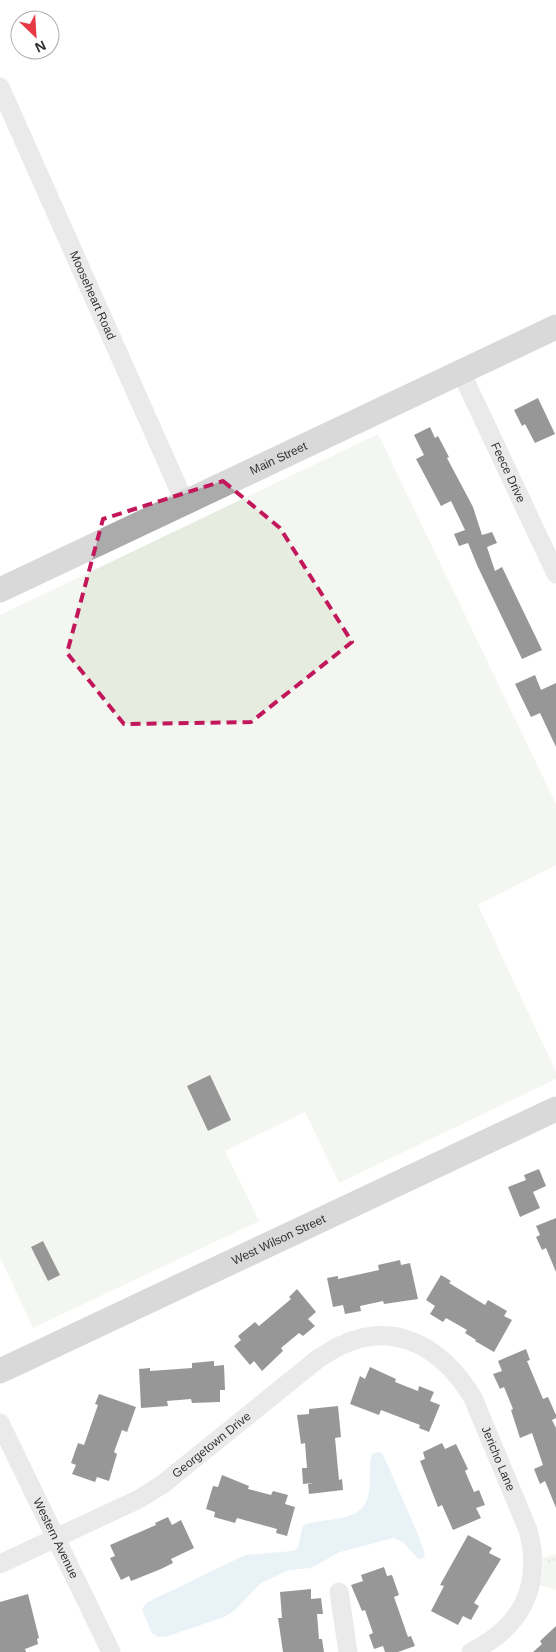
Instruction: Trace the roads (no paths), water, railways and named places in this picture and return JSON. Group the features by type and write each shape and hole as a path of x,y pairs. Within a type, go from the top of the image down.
{"main road":[{"name":"Main Street","path":"0,590 556,326"},
{"name":"West Wilson Street","path":"0,1371 556,1109"}],"street":[{"name":"Mooseheart Road","path":"0,86 185,503"},
{"name":"Feece Drive","path":"461,372 556,574"},
{"name":"Georgetown Drive","path":"0,1564 139,1499 163,1484 319,1358 343,1344 379,1337 396,1337 419,1344"},
{"name":"Jericho Lane","path":"419,1344 435,1353 451,1366 473,1398 528,1530 533,1550 533,1573 528,1596 516,1618 499,1634 471,1652"},
{"name":"Western Avenue","path":"0,1423 111,1652"},
{"path":"339,1592 348,1652"}],"water":[{"path":"382,1453 386,1461 419,1537 425,1555 422,1559 418,1559 403,1542 393,1538 340,1552 311,1568 289,1570 261,1583 234,1611 224,1617 165,1637 158,1637 152,1633 142,1610 146,1603 245,1555 293,1551 298,1548 302,1528 306,1524 344,1517 360,1510 366,1502 369,1492 372,1454"}]}
